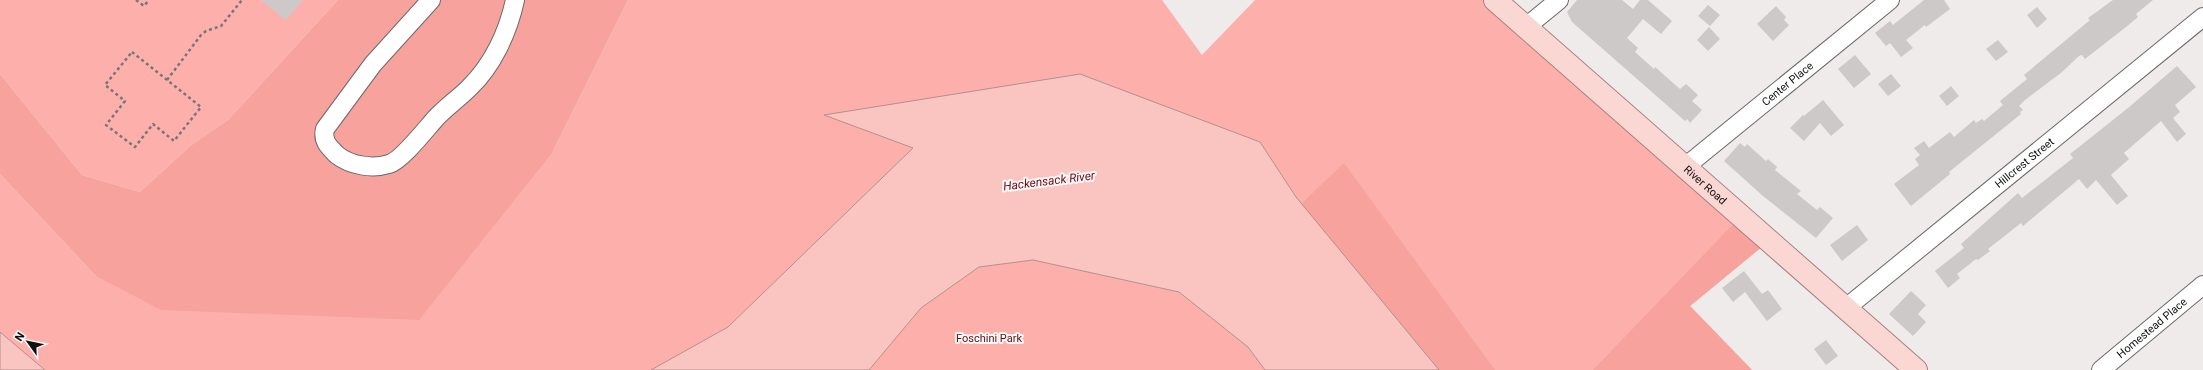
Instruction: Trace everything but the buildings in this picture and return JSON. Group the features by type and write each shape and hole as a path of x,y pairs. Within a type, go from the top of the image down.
{"main road":[{"name":"River Road","path":"1495,0 1916,370"}],"street":[{"path":"432,0 373,64 325,129 324,135 328,146 341,158 372,167 391,164 420,137 444,109 470,87 483,71 500,45 511,16 515,0"},
{"path":"1526,27 1559,0"},
{"name":"Center Place","path":"1685,167 1890,0"},
{"name":"Hillcrest Street","path":"1846,308 2203,16"},
{"name":"Homestead Place","path":"2101,370 2203,285"}],"path":[{"path":"136,0 144,6 149,0"},
{"path":"166,80 201,34 221,26 242,0"},
{"path":"132,52 166,80 201,107 174,141 153,124 135,147 106,125 125,102 105,86 132,52"}],"green space":[{"path":"0,0 338,0 228,120 190,146 140,192 82,175 0,74"},
{"path":"628,0 1162,0 1202,55 1255,0 1495,0 1769,241 1690,306 1752,370 1439,370 1296,197 1260,142 825,115 913,148 728,327 651,370 45,370 0,332 0,174 96,276 552,153"},
{"name":"Foschini Park","path":"1033,260 1179,292 1248,347 1265,370 869,370 921,308 979,267"}],"shaded area":[{"path":"338,0 628,0 552,153 419,320 161,310 96,276 0,174 0,74 82,175 140,192 190,146 228,120"},
{"path":"1344,163 1495,370 1439,370 1301,204"},
{"path":"1741,216 1769,241 1690,306 1752,370 1593,370"}],"water":[{"name":"Hackensack River","path":"1080,74 1260,142 1296,197 1439,370 1265,370 1248,347 1179,292 1033,260 979,267 921,308 869,370 651,370 728,327 913,148 824,115"},
{"path":"0,332 45,370 0,370"}]}
